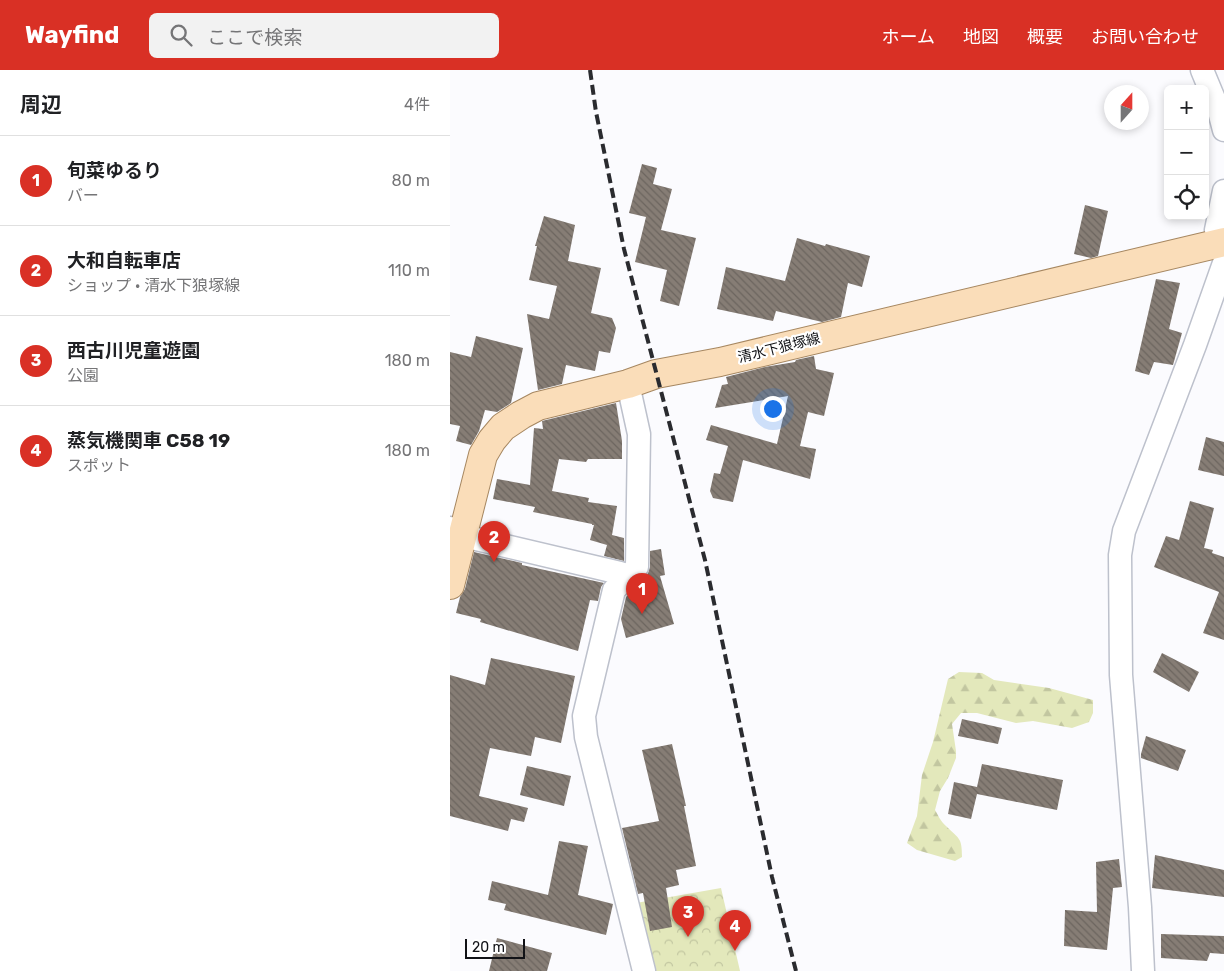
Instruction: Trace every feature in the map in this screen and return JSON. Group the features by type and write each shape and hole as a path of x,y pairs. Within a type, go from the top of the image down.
{"main road":[{"name":"清水下狼塚線","path":"450,585 456,530 483,455 503,427 521,414 538,406 628,384 656,374 720,362 1224,242"}],"street":[{"path":"1202,70 1219,111 1224,130"},
{"path":"1224,192 1216,230 1224,238"},
{"path":"1143,971 1140,907 1121,675 1120,555 1124,531 1224,263"},
{"path":"628,384 639,434 636,567 614,590 584,716 586,737 644,971"},
{"path":"456,530 472,538 620,573 626,578"}],"green space":[{"path":"959,672 982,673 994,680 1049,688 1093,700 1093,713 1089,722 1072,728 1033,721 1016,723 977,713 961,713 952,724 956,758 948,778 940,791 935,810 943,823 957,836 960,842 962,857 955,861 917,850 907,843 917,816 922,775 933,742 948,679"},
{"path":"721,888 740,971 654,971 636,903"}],"building":[{"path":"642,164 657,168 653,184 672,189 661,230 696,238 679,306 660,301 667,270 635,262 646,217 629,213"},
{"path":"1085,205 1108,211 1098,256 1091,258 1074,254"},
{"path":"544,216 575,225 568,261 601,268 591,313 612,318 616,328 610,353 599,351 595,371 566,365 562,384 538,390 527,314 549,319 557,286 529,280 537,246 535,246"},
{"path":"797,238 870,256 862,287 848,283 841,317 822,322 776,311 773,321 717,309 726,267 785,281"},
{"path":"1156,279 1180,283 1169,329 1182,333 1173,365 1154,362 1149,375 1135,371"},
{"path":"476,336 523,348 511,403 497,412 485,410 479,431 471,445 456,441 460,426 450,424 450,352 471,357"},
{"path":"814,356 816,369 834,373 824,416 808,412 800,446 816,449 810,479 743,460 733,502 713,498 710,491 714,473 720,474 728,446 706,440 711,425 777,444 788,396 715,408 722,385 728,384 726,377"},
{"path":"616,403 622,441 622,459 588,459 586,462 559,459 552,491 589,498 588,502 617,506 612,535 624,538 624,561 604,556 607,545 590,540 594,525 592,524 533,512 535,507 493,499 497,479 530,485 534,428 543,429 542,421"},
{"path":"1206,437 1224,442 1224,476 1198,470"},
{"path":"1190,501 1214,508 1204,548 1213,550 1212,553 1224,557 1224,640 1203,633 1219,592 1154,567 1166,536 1179,540"},
{"path":"661,549 665,575 660,576 674,624 626,638 621,619 626,597 647,576 650,567 650,551"},
{"path":"474,552 522,563 522,565 604,583 601,587 598,601 590,600 578,651 480,622 481,619 456,613 460,597 465,589"},
{"path":"1162,653 1199,672 1189,692 1153,672"},
{"path":"491,658 575,676 561,743 535,737 531,756 490,748 479,796 528,808 524,822 511,819 508,831 450,816 450,675 485,685"},
{"path":"962,719 1002,728 998,744 958,736"},
{"path":"1146,736 1186,750 1178,771 1141,758"},
{"path":"672,744 686,806 684,806 696,866 676,870 679,885 666,888 672,927 650,931 643,893 638,894 622,828 659,821 642,750"},
{"path":"982,764 1063,780 1057,810 977,794 971,819 948,814 954,782 977,787"},
{"path":"527,766 571,776 564,806 520,795"},
{"path":"559,841 588,846 578,895 613,904 606,935 504,910 506,904 488,900 492,881 548,895"},
{"path":"1155,855 1224,870 1224,897 1152,888"},
{"path":"1119,859 1122,887 1113,888 1107,950 1064,946 1065,910 1097,912 1096,862"},
{"path":"1161,934 1224,936 1224,954 1210,953 1207,961 1161,958"},
{"path":"497,938 552,953 547,971 489,971"}],"railway":[{"path":"590,70 596,112 624,249 705,560 772,877 796,971"}],"place":[{"name":"大和自転車店","path":"494,562"},
{"name":"旬菜ゆるり","path":"642,614"},
{"name":"西古川児童遊園","path":"688,937"},
{"name":"蒸気機関車 C58 19","path":"735,951"}]}
